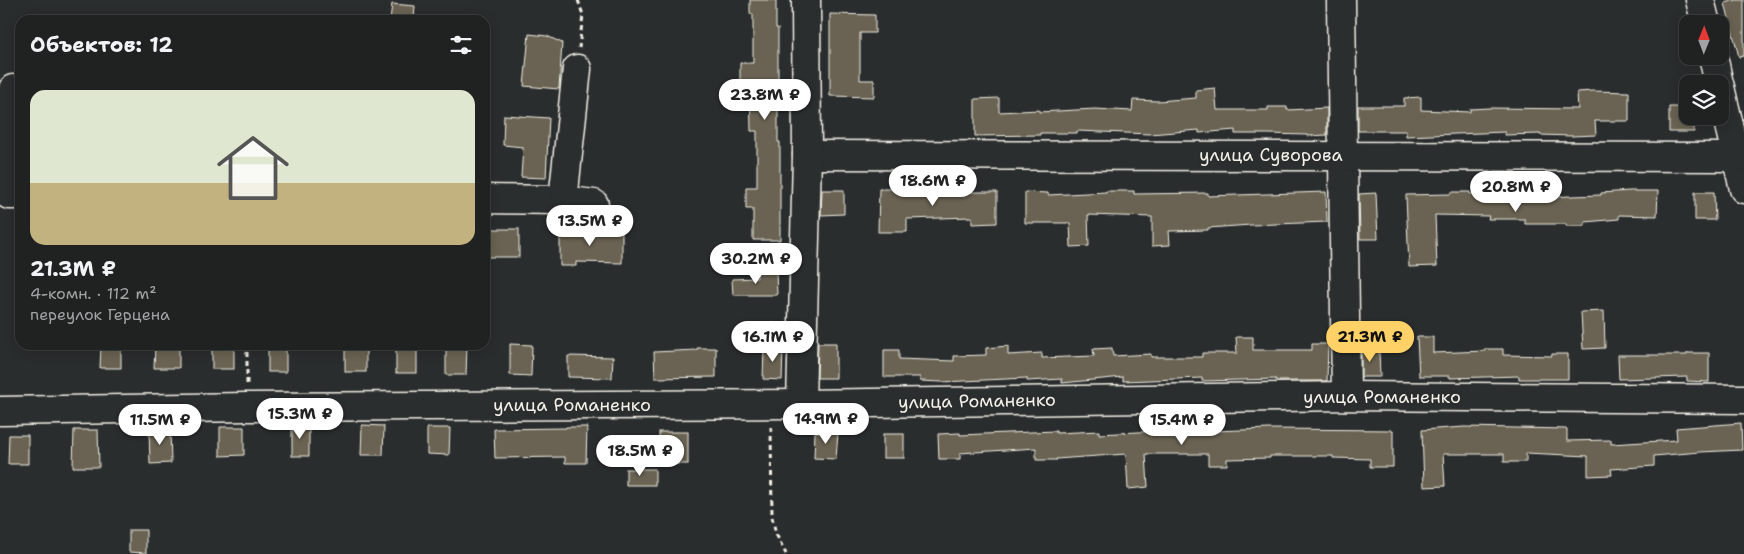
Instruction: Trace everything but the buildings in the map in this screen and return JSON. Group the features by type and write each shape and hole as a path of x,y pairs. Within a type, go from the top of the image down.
{"street":[{"path":"801,404 807,155 806,0"},
{"path":"1341,0 1346,396"},
{"path":"1700,0 1704,15"},
{"path":"563,200 577,69"},
{"path":"11,89 9,195 15,195"},
{"path":"1729,125 1744,189"},
{"name":"улица Суворова","path":"807,155 1736,157"},
{"path":"490,199 563,200 594,204"},
{"name":"улица Романенко","path":"0,411 247,407 801,404 1346,396 1744,399"}],"path":[{"path":"577,69 583,15 578,0"},
{"path":"247,350 247,407"},
{"path":"770,404 772,517 776,534 786,554"}]}
